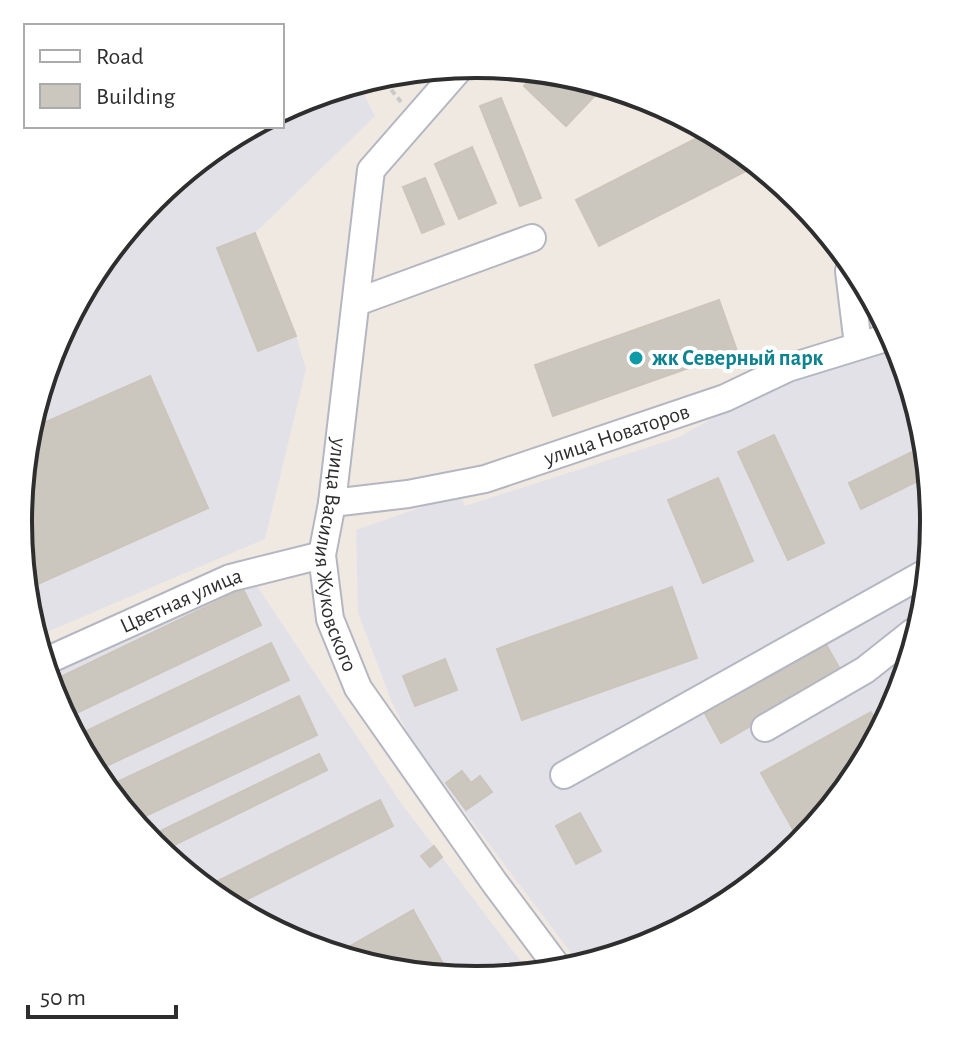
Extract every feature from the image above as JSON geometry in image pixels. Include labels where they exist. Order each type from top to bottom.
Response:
[{"type":"street","name":"улица Василия Жуковского","points":[[451,79],[371,170],[332,503],[322,555],[330,619],[358,688],[552,960]]},
{"type":"street","points":[[357,302],[532,238]]},
{"type":"street","points":[[850,283],[858,345]]},
{"type":"street","name":"улица Новаторов","points":[[332,503],[408,494],[485,479],[725,398],[788,368],[881,339]]},
{"type":"street","name":"Цветная улица","points":[[54,658],[230,578],[322,555]]},
{"type":"street","points":[[564,775],[917,577]]},
{"type":"street","points":[[765,728],[865,670],[906,637]]},
{"type":"shaded area","points":[[363,93],[375,116],[255,233],[306,369],[265,539],[46,632],[36,581],[32,522],[36,464],[47,407],[66,352],[92,300],[124,252],[162,208],[206,170],[254,138],[273,128],[284,128],[284,122],[306,112]]},
{"type":"shaded area","points":[[887,352],[906,407],[912,436],[921,522],[917,581],[906,638],[897,665],[875,719],[846,769],[811,816],[770,857],[723,892],[673,921],[619,943],[573,956],[412,742],[391,700],[358,613],[356,530],[454,496],[461,496],[465,506],[677,438],[764,390]]},
{"type":"shaded area","points":[[239,559],[401,803],[523,964],[447,966],[361,952],[306,933],[230,892],[183,857],[124,793],[78,719],[49,643]]},
{"type":"building","points":[[528,81],[535,82],[596,94],[566,126],[524,86]]},
{"type":"building","points":[[501,98],[541,198],[520,206],[480,106]]},
{"type":"building","points":[[698,138],[747,170],[599,246],[576,200]]},
{"type":"building","points":[[472,147],[496,203],[459,219],[435,164]]},
{"type":"building","points":[[425,178],[444,224],[422,233],[403,187]]},
{"type":"building","points":[[255,233],[296,336],[258,351],[217,248]]},
{"type":"building","name":"жк Северный парк","points":[[719,300],[737,351],[553,416],[535,365]]},
{"type":"building","points":[[150,376],[208,508],[37,584],[33,493],[44,423]]},
{"type":"building","points":[[774,435],[824,543],[788,560],[738,452]]},
{"type":"building","points":[[915,451],[919,481],[861,509],[849,483]]},
{"type":"building","points":[[718,478],[753,561],[703,583],[668,500]]},
{"type":"building","points":[[672,587],[697,658],[522,720],[497,649]]},
{"type":"building","points":[[243,589],[261,625],[75,713],[60,677]]},
{"type":"building","points":[[824,641],[842,673],[721,743],[703,710]]},
{"type":"building","points":[[271,643],[289,680],[105,766],[85,732]]},
{"type":"building","points":[[445,659],[457,690],[415,706],[403,676]]},
{"type":"building","points":[[299,696],[317,735],[143,817],[116,782]]},
{"type":"building","points":[[871,712],[875,719],[846,769],[795,833],[761,773]]},
{"type":"building","points":[[319,754],[327,770],[172,846],[158,832]]},
{"type":"building","points":[[462,771],[471,783],[480,776],[492,792],[466,810],[446,783]]},
{"type":"building","points":[[380,800],[393,826],[244,901],[216,882]]},
{"type":"building","points":[[580,813],[601,851],[576,864],[556,826]]},
{"type":"building","points":[[434,846],[442,857],[430,867],[421,856]]},
{"type":"building","points":[[413,910],[444,966],[390,958],[348,948]]},
{"type":"place","name":"жк Северный парк","points":[[636,358]]}]
